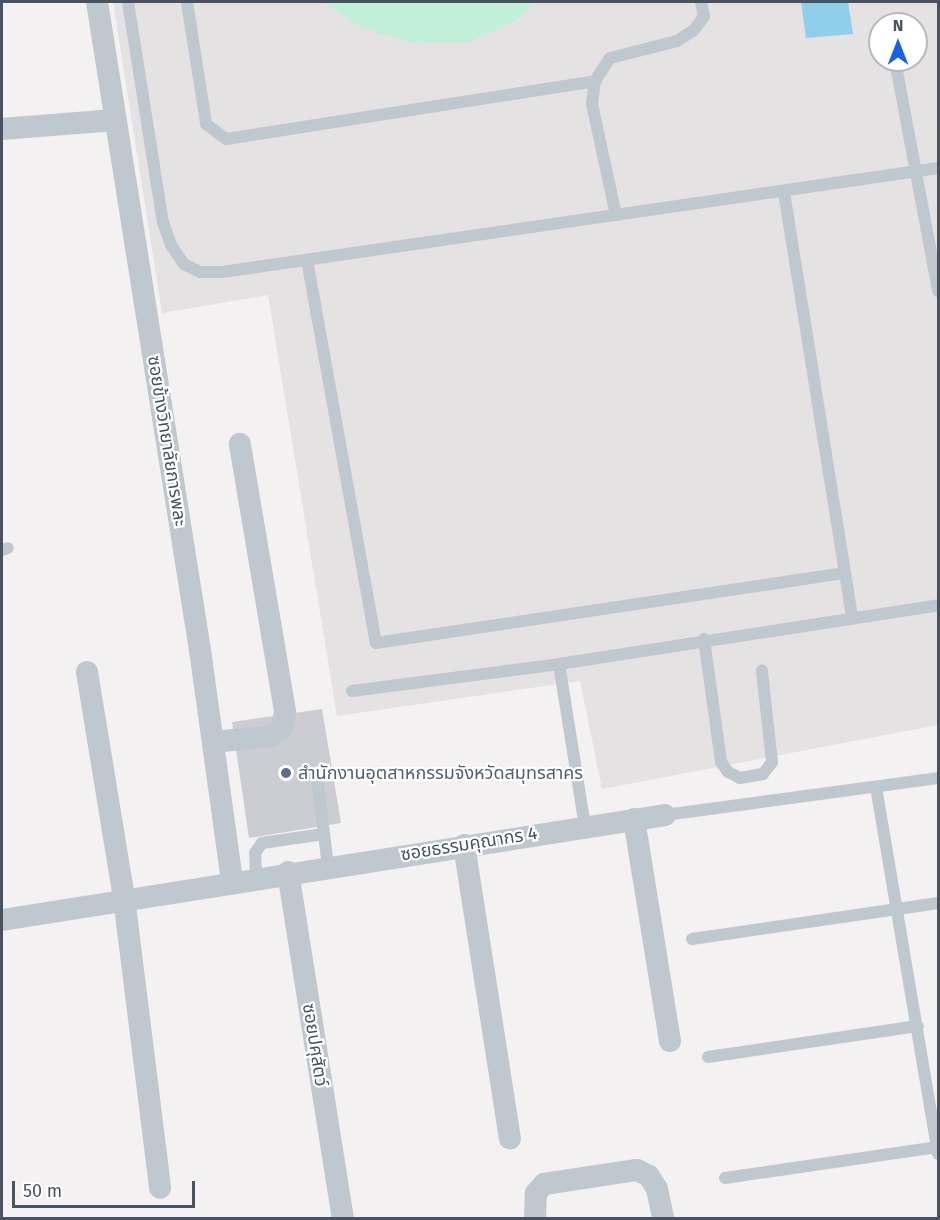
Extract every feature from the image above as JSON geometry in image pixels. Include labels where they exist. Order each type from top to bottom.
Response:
[{"type":"street","name":"ซอยข้างวิทยาลัยการพละ","points":[[97,2],[213,742],[232,881]]},
{"type":"street","points":[[2,129],[116,120]]},
{"type":"street","points":[[213,742],[271,736],[282,727],[285,711],[240,444]]},
{"type":"street","points":[[87,672],[124,898],[160,1188]]},
{"type":"street","name":"ซอยธรรมคุณากร 4","points":[[2,920],[256,877],[666,815]]},
{"type":"street","points":[[634,819],[670,1041]]},
{"type":"street","points":[[464,845],[510,1138]]},
{"type":"street","name":"ซอยปศุสัตว์","points":[[288,872],[343,1218]]},
{"type":"street","points":[[535,1218],[536,1193],[544,1184],[637,1170],[649,1176],[657,1189],[663,1218]]},
{"type":"lane","points":[[128,2],[163,222],[171,245],[184,264],[200,272],[307,260],[939,168]]},
{"type":"lane","points":[[187,2],[206,124],[226,139],[595,81]]},
{"type":"lane","points":[[616,215],[592,104],[595,81],[610,58],[676,40],[694,30],[704,16],[701,2]]},
{"type":"lane","points":[[897,72],[939,291]]},
{"type":"lane","points":[[784,192],[852,616]]},
{"type":"lane","points":[[307,260],[376,643],[845,573]]},
{"type":"lane","points":[[352,692],[559,664],[704,639],[939,604]]},
{"type":"lane","points":[[704,639],[721,762],[728,772],[740,778],[763,774],[772,762],[762,671]]},
{"type":"lane","points":[[559,664],[585,826]]},
{"type":"lane","points":[[317,777],[328,866]]},
{"type":"lane","name":"ซอยธรรมคุณากร 4","points":[[666,815],[939,778]]},
{"type":"lane","points":[[724,1178],[938,1150],[876,787]]},
{"type":"lane","points":[[256,877],[255,853],[262,843],[324,834]]},
{"type":"lane","points":[[692,939],[939,903]]},
{"type":"lane","points":[[708,1057],[918,1026]]},
{"type":"shaded area","points":[[113,2],[938,2],[938,725],[602,789],[580,681],[337,716],[268,295],[162,313]]},
{"type":"green space","points":[[323,2],[534,2],[517,20],[469,42],[413,43],[362,28]]},
{"type":"water","points":[[801,2],[848,2],[853,34],[806,38]]},
{"type":"building","name":"สำนักงานอุตสาหกรรมจังหวัดสมุทรสาคร","points":[[322,709],[341,823],[249,838],[232,722]]},
{"type":"place","name":"สำนักงานอุตสาหกรรมจังหวัดสมุทรสาคร","points":[[286,773]]}]
